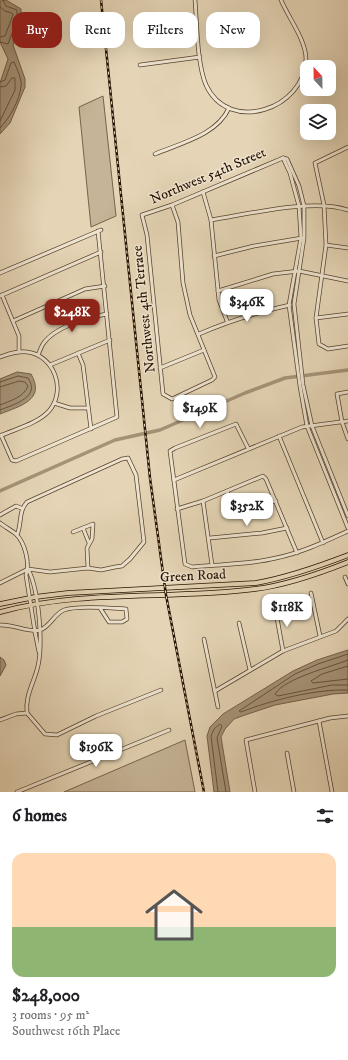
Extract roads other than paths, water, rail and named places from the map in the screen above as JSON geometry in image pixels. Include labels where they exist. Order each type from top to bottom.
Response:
[{"type":"main road","name":"Green Road","points":[[0,604],[35,597],[256,583],[284,578],[348,555]]},
{"type":"main road","name":"Green Road","points":[[0,612],[36,604],[92,598],[255,589],[304,578],[348,562]]},
{"type":"street","points":[[195,0],[200,57],[206,85],[221,104],[244,113],[273,107],[294,92],[301,81],[305,69],[306,57],[304,46],[281,0]]},
{"type":"street","points":[[140,65],[200,57]]},
{"type":"street","points":[[155,154],[203,134],[216,126],[226,115],[229,108]]},
{"type":"street","points":[[348,147],[314,163],[324,205],[326,245],[320,276],[316,318],[319,344],[323,348],[328,349],[348,346]]},
{"type":"street","points":[[283,158],[287,158],[299,186],[304,206],[299,271],[294,304],[302,370],[301,383],[307,426],[348,528]]},
{"type":"street","points":[[283,158],[290,173],[299,206],[302,238],[294,272],[289,305],[297,370],[312,426],[348,516]]},
{"type":"street","name":"Northwest 54th Street","points":[[142,215],[172,205],[283,158]]},
{"type":"street","points":[[203,192],[211,220],[219,300],[227,322]]},
{"type":"street","points":[[160,368],[204,350],[199,334],[190,315],[183,283],[178,222],[172,205]]},
{"type":"street","points":[[211,220],[299,206],[324,205],[348,210]]},
{"type":"street","name":"Northwest 4th Terrace","points":[[142,215],[147,235],[163,394],[172,399],[212,380],[215,377],[204,350]]},
{"type":"street","points":[[0,273],[100,230],[117,417],[16,461],[12,460],[0,435],[44,416],[54,403],[57,393],[56,382],[54,371],[50,365],[38,355],[19,351],[0,357]]},
{"type":"street","points":[[214,256],[254,246],[302,238]]},
{"type":"street","points":[[326,245],[348,248]]},
{"type":"street","points":[[19,351],[19,336],[1,295],[101,252]]},
{"type":"street","points":[[218,291],[273,274],[299,271],[348,281]]},
{"type":"street","points":[[13,320],[85,289],[105,286]]},
{"type":"street","points":[[199,334],[254,312],[294,304]]},
{"type":"street","points":[[38,355],[43,344],[52,335],[93,317],[107,314]]},
{"type":"street","points":[[316,318],[348,314]]},
{"type":"street","points":[[50,365],[110,340]]},
{"type":"street","points":[[78,353],[83,365],[91,429]]},
{"type":"street","points":[[348,392],[337,394],[342,422],[348,439]]},
{"type":"street","points":[[54,403],[70,408],[88,408]]},
{"type":"street","points":[[174,480],[248,448],[307,426],[348,421]]},
{"type":"street","points":[[248,448],[236,424],[170,451],[185,564],[192,567],[238,564],[274,559],[298,553],[348,531]]},
{"type":"street","points":[[279,436],[323,542]]},
{"type":"street","points":[[0,583],[28,569],[50,572],[88,568],[101,570],[122,566],[136,553],[144,542],[136,475],[128,458],[122,459],[107,467],[45,492],[26,502],[22,508],[20,527],[17,535]]},
{"type":"street","points":[[177,509],[203,501],[263,476],[266,479],[276,501],[298,553]]},
{"type":"street","points":[[227,491],[233,506],[236,508],[248,508],[276,501]]},
{"type":"street","points":[[203,501],[210,538],[212,565]]},
{"type":"street","points":[[0,515],[16,506],[22,508]]},
{"type":"street","points":[[0,524],[17,535],[25,552],[28,569],[32,577],[40,630],[40,654],[27,697],[26,713],[45,734],[56,734],[161,690]]},
{"type":"street","points":[[73,532],[93,524],[92,539],[89,543]]},
{"type":"street","points":[[83,528],[89,543],[88,568]]},
{"type":"street","points":[[210,538],[262,533],[287,528]]},
{"type":"street","points":[[28,569],[26,575],[30,605],[40,654]]},
{"type":"street","points":[[346,577],[348,584]]},
{"type":"street","points":[[311,593],[320,636]]},
{"type":"street","points":[[275,607],[283,651]]},
{"type":"street","points":[[0,625],[14,625],[35,631],[49,625],[64,610],[100,608],[126,608],[127,619],[122,622],[109,622],[100,608]]},
{"type":"street","points":[[215,691],[237,680],[250,670],[283,651],[336,631],[348,619]]},
{"type":"street","points":[[238,624],[250,670]]},
{"type":"street","points":[[204,639],[218,707]]},
{"type":"street","points":[[0,720],[16,714],[26,713]]},
{"type":"street","points":[[255,792],[246,740],[319,721],[348,716]]},
{"type":"street","points":[[319,721],[332,792]]},
{"type":"street","points":[[17,792],[169,730]]},
{"type":"street","points":[[287,753],[294,792]]},
{"type":"water","points":[[6,0],[21,9],[21,12],[12,12],[12,48],[14,48],[25,79],[25,87],[10,123],[0,134],[0,83],[8,59],[0,42],[0,1]]},
{"type":"water","points":[[17,372],[31,374],[35,383],[33,396],[23,405],[0,414],[0,379]]},
{"type":"water","points":[[348,650],[348,693],[333,694],[275,705],[234,719],[225,729],[221,737],[230,792],[214,792],[207,736],[210,727],[223,714],[293,671],[317,660]]},
{"type":"water","points":[[0,657],[4,660],[6,665],[0,676]]},
{"type":"waterway","points":[[0,491],[115,440],[160,430],[245,393],[285,378],[348,370]]},
{"type":"railway","points":[[101,0],[150,478],[166,595],[204,792]]}]
